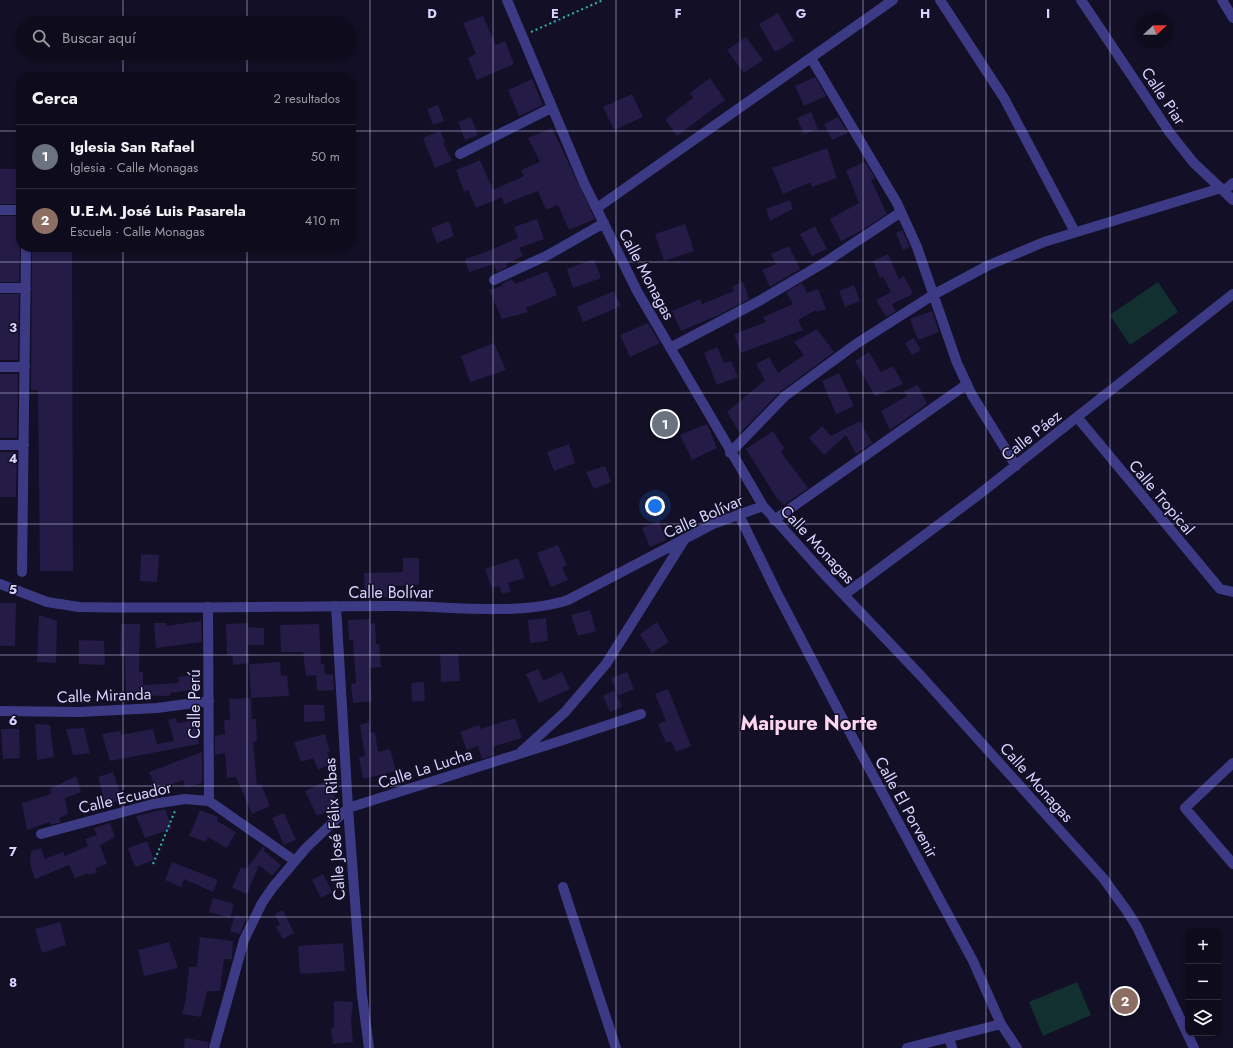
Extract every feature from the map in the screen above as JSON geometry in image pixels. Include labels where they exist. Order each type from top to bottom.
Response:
[{"type":"street","name":"Calle Monagas","points":[[507,0],[551,108],[604,223],[637,290],[730,452],[763,506],[774,520],[922,677],[1116,894],[1137,927],[1194,1048]]},
{"type":"street","points":[[597,208],[893,0]]},
{"type":"street","points":[[940,0],[1004,98],[1075,232]]},
{"type":"street","name":"Calle Piar","points":[[1081,0],[1170,133],[1193,162],[1233,200]]},
{"type":"street","points":[[1222,0],[1233,18]]},
{"type":"street","points":[[811,58],[883,177],[901,212],[917,247],[955,357],[967,384],[1016,466]]},
{"type":"street","points":[[460,154],[551,108]]},
{"type":"street","points":[[730,452],[785,396],[856,344],[933,295],[1015,254],[1075,232],[1223,189],[1233,183]]},
{"type":"street","points":[[0,210],[16,210]]},
{"type":"street","points":[[670,348],[759,301],[827,261],[901,212]]},
{"type":"street","points":[[494,280],[548,255],[604,223]]},
{"type":"street","points":[[22,572],[26,252]]},
{"type":"street","points":[[0,288],[26,288]]},
{"type":"street","name":"Calle Páez","points":[[844,595],[1016,466],[1233,294]]},
{"type":"street","points":[[0,367],[25,367]]},
{"type":"street","points":[[774,520],[967,384]]},
{"type":"street","name":"Calle Tropical","points":[[1077,417],[1220,589],[1230,592]]},
{"type":"street","points":[[0,445],[24,445]]},
{"type":"street","name":"Calle Bolívar","points":[[0,584],[47,602],[79,607],[336,606],[503,608],[546,606],[568,600],[713,524],[763,506]]},
{"type":"street","name":"Calle El Porvenir","points":[[739,515],[777,593],[844,722],[973,961],[1000,1024],[1017,1048]]},
{"type":"street","name":"Calle La Lucha","points":[[214,1048],[238,962],[252,923],[273,887],[295,861],[348,808],[440,780],[520,753],[565,712],[606,664],[685,538]]},
{"type":"street","name":"Calle José Félix Ribas","points":[[336,606],[348,808],[362,995],[369,1048]]},
{"type":"street","name":"Calle Perú","points":[[208,607],[209,801]]},
{"type":"street","name":"Calle Miranda","points":[[0,711],[79,712],[157,708],[209,701]]},
{"type":"street","points":[[520,753],[641,714]]},
{"type":"street","points":[[1233,763],[1185,808],[1233,864]]},
{"type":"street","name":"Calle Ecuador","points":[[41,834],[140,807],[180,800],[209,801]]},
{"type":"street","points":[[209,801],[295,861]]},
{"type":"street","points":[[563,887],[616,1048]]},
{"type":"street","points":[[907,1048],[1000,1024]]},
{"type":"street","points":[[949,1037],[952,1048]]},
{"type":"path","points":[[521,36],[603,0]]},
{"type":"path","points":[[153,864],[180,800]]},
{"type":"green space","points":[[1158,282],[1178,312],[1130,345],[1110,315]]},
{"type":"green space","points":[[1077,982],[1091,1015],[1043,1036],[1029,1002]]},
{"type":"building","points":[[778,13],[794,41],[775,52],[759,24]]},
{"type":"building","points":[[483,16],[496,45],[505,41],[514,64],[477,80],[468,58],[476,54],[463,23]]},
{"type":"building","points":[[746,37],[763,60],[744,73],[727,50]]},
{"type":"building","points":[[815,77],[826,96],[804,106],[795,86]]},
{"type":"building","points":[[710,78],[725,100],[677,136],[665,119],[693,98],[690,93]]},
{"type":"building","points":[[532,79],[543,105],[519,116],[508,90]]},
{"type":"building","points":[[632,94],[643,117],[614,130],[603,107]]},
{"type":"building","points":[[438,105],[444,121],[433,125],[427,109]]},
{"type":"building","points":[[811,112],[818,129],[804,134],[797,118]]},
{"type":"building","points":[[471,117],[478,135],[465,140],[458,122]]},
{"type":"building","points":[[838,117],[848,133],[832,140],[824,124]]},
{"type":"building","points":[[552,128],[595,219],[569,230],[558,205],[546,210],[538,191],[504,204],[502,197],[476,208],[468,190],[464,192],[456,170],[480,160],[493,190],[524,176],[521,170],[540,162],[528,138]]},
{"type":"building","points":[[440,131],[445,142],[443,143],[452,161],[435,168],[423,138]]},
{"type":"building","points":[[827,148],[837,178],[812,187],[811,182],[783,194],[772,168]]},
{"type":"building","points":[[865,162],[875,178],[871,180],[887,214],[859,232],[841,241],[830,219],[859,203],[846,170]]},
{"type":"building","points":[[0,169],[16,169],[16,204],[0,204]]},
{"type":"building","points":[[790,200],[793,209],[770,221],[766,209]]},
{"type":"building","points":[[0,216],[16,216],[16,252],[20,252],[19,282],[0,282]]},
{"type":"building","points":[[537,219],[544,239],[519,248],[523,256],[506,264],[507,267],[497,272],[494,264],[469,272],[465,259],[518,238],[514,227]]},
{"type":"building","points":[[449,221],[454,236],[437,243],[431,228]]},
{"type":"building","points":[[685,224],[694,251],[664,261],[655,234]]},
{"type":"building","points":[[815,226],[827,249],[812,256],[800,234]]},
{"type":"building","points":[[902,230],[910,247],[903,250],[896,233]]},
{"type":"building","points":[[789,246],[800,269],[770,287],[762,270],[776,264],[771,254]]},
{"type":"building","points":[[32,252],[72,252],[73,571],[40,571],[38,390],[31,390]]},
{"type":"building","points":[[888,254],[899,279],[904,276],[913,294],[892,304],[896,311],[886,317],[876,300],[891,292],[883,277],[880,278],[873,261]]},
{"type":"building","points":[[594,259],[601,278],[573,288],[567,269]]},
{"type":"building","points":[[547,271],[557,295],[526,308],[528,312],[502,319],[489,290],[502,286],[502,284],[512,279],[515,284]]},
{"type":"building","points":[[743,282],[749,299],[721,314],[681,331],[672,311],[700,299],[702,304],[734,291],[732,286]]},
{"type":"building","points":[[802,283],[807,293],[818,289],[826,309],[817,312],[816,310],[798,320],[803,330],[741,353],[734,334],[766,322],[763,317],[793,304],[786,292]]},
{"type":"building","points":[[854,285],[860,301],[845,307],[839,291]]},
{"type":"building","points":[[614,291],[621,306],[583,322],[577,307]]},
{"type":"building","points":[[0,294],[19,294],[18,360],[0,360]]},
{"type":"building","points":[[932,311],[939,332],[918,340],[910,319]]},
{"type":"building","points":[[648,323],[660,343],[630,357],[620,335]]},
{"type":"building","points":[[817,329],[834,352],[781,391],[740,433],[727,412],[765,380],[756,364],[769,357],[778,373],[804,355],[794,342]]},
{"type":"building","points":[[914,338],[921,350],[912,355],[905,343]]},
{"type":"building","points":[[494,343],[506,370],[470,382],[461,356]]},
{"type":"building","points":[[717,347],[724,363],[731,361],[738,377],[717,385],[704,353]]},
{"type":"building","points":[[869,352],[881,372],[893,366],[903,384],[875,396],[855,361]]},
{"type":"building","points":[[839,373],[854,406],[836,414],[822,381]]},
{"type":"building","points":[[0,374],[18,374],[17,438],[0,438]]},
{"type":"building","points":[[918,385],[927,404],[890,430],[881,411],[907,396],[904,391]]},
{"type":"building","points":[[674,412],[680,426],[656,436],[650,422]]},
{"type":"building","points":[[860,421],[872,443],[856,454],[846,435],[824,455],[809,438],[822,426],[831,436]]},
{"type":"building","points":[[707,424],[717,448],[692,460],[680,435]]},
{"type":"building","points":[[773,431],[784,448],[781,452],[808,488],[784,505],[776,497],[746,449]]},
{"type":"building","points":[[569,444],[575,463],[554,471],[547,452]]},
{"type":"building","points":[[0,452],[17,452],[16,497],[0,497]]},
{"type":"building","points":[[605,466],[611,482],[594,489],[586,472]]},
{"type":"building","points":[[659,521],[666,540],[650,547],[642,528]]},
{"type":"building","points":[[558,545],[567,565],[562,567],[568,580],[551,587],[537,553]]},
{"type":"building","points":[[141,554],[159,555],[157,582],[140,581]]},
{"type":"building","points":[[403,558],[419,558],[419,585],[392,586],[393,597],[365,598],[364,573],[403,572]]},
{"type":"building","points":[[518,558],[525,578],[508,583],[511,591],[502,594],[499,586],[492,588],[485,569]]},
{"type":"building","points":[[0,603],[16,603],[15,646],[0,646]]},
{"type":"building","points":[[590,610],[596,631],[578,636],[571,615]]},
{"type":"building","points":[[39,615],[57,621],[56,663],[37,662]]},
{"type":"building","points":[[546,618],[548,641],[530,643],[528,620]]},
{"type":"building","points":[[370,619],[370,624],[375,623],[376,644],[379,644],[381,667],[369,668],[372,701],[353,703],[351,684],[356,683],[353,640],[349,640],[348,620]]},
{"type":"building","points":[[201,621],[202,642],[156,648],[154,623],[166,623],[166,626]]},
{"type":"building","points":[[657,622],[669,642],[652,653],[640,634]]},
{"type":"building","points":[[248,623],[248,627],[264,628],[264,645],[248,645],[249,663],[233,665],[232,655],[227,655],[226,624]]},
{"type":"building","points":[[121,624],[140,624],[139,672],[143,672],[143,685],[179,683],[178,677],[200,674],[201,689],[170,693],[170,696],[126,695],[125,656],[120,656]]},
{"type":"building","points":[[319,624],[321,664],[324,664],[325,675],[333,674],[334,690],[317,691],[316,675],[306,676],[303,652],[281,652],[280,625]]},
{"type":"building","points":[[79,640],[104,641],[105,665],[79,664]]},
{"type":"building","points":[[440,654],[458,654],[460,681],[441,682]]},
{"type":"building","points":[[280,662],[281,676],[287,675],[289,696],[251,698],[249,664]]},
{"type":"building","points":[[538,669],[543,681],[562,672],[570,689],[539,703],[526,674]]},
{"type":"building","points":[[627,672],[634,689],[618,696],[611,678]]},
{"type":"building","points":[[424,682],[425,701],[412,702],[411,683]]},
{"type":"building","points":[[668,689],[691,746],[676,752],[671,741],[666,743],[658,724],[666,721],[655,694]]},
{"type":"building","points":[[615,690],[622,707],[610,712],[603,696]]},
{"type":"building","points":[[251,698],[252,719],[256,719],[257,741],[253,741],[257,785],[261,784],[270,806],[252,814],[236,777],[227,778],[225,753],[215,755],[215,736],[225,734],[224,720],[230,720],[229,699]]},
{"type":"building","points":[[304,705],[324,705],[325,721],[304,722]]},
{"type":"building","points":[[176,718],[177,723],[195,720],[199,744],[110,761],[102,734],[120,731],[121,735],[153,729],[157,744],[174,741],[168,720]]},
{"type":"building","points":[[515,718],[522,738],[492,747],[494,755],[482,759],[478,746],[467,750],[460,732],[479,725],[481,729]]},
{"type":"building","points":[[369,722],[370,733],[375,732],[378,752],[390,749],[396,771],[363,779],[359,757],[365,756],[360,725]]},
{"type":"building","points":[[35,724],[50,725],[54,757],[37,760]]},
{"type":"building","points":[[84,728],[90,753],[73,755],[66,729]]},
{"type":"building","points":[[1,729],[19,729],[20,758],[3,759]]},
{"type":"building","points":[[325,734],[330,752],[327,753],[332,763],[318,770],[313,758],[301,762],[294,742]]},
{"type":"building","points":[[202,752],[202,783],[185,787],[183,780],[157,790],[149,772]]},
{"type":"building","points":[[113,772],[122,799],[106,806],[98,777]]},
{"type":"building","points":[[76,776],[81,792],[65,798],[68,814],[59,818],[61,822],[51,825],[50,822],[27,830],[22,803],[51,794],[50,789]]},
{"type":"building","points":[[328,780],[339,806],[317,816],[305,791]]},
{"type":"building","points":[[165,809],[172,829],[145,838],[136,816]]},
{"type":"building","points":[[200,810],[218,817],[217,821],[236,832],[227,848],[208,837],[206,842],[189,836]]},
{"type":"building","points":[[284,813],[296,840],[284,845],[272,818]]},
{"type":"building","points":[[110,823],[115,837],[100,845],[107,864],[95,868],[97,872],[89,875],[88,873],[75,878],[69,865],[35,879],[30,864],[31,851],[41,848],[45,859],[63,852],[65,856],[88,846],[85,839],[97,835],[94,828]]},
{"type":"building","points":[[147,841],[154,860],[135,867],[128,848]]},
{"type":"building","points":[[263,847],[265,848],[264,851],[281,865],[272,876],[259,865],[247,894],[232,888],[241,867],[246,869]]},
{"type":"building","points":[[172,862],[218,880],[213,892],[184,879],[181,887],[165,880]]},
{"type":"building","points":[[323,874],[332,892],[321,898],[312,880]]},
{"type":"building","points":[[213,898],[234,904],[230,918],[209,912]]},
{"type":"building","points":[[283,910],[294,933],[283,939],[276,927],[280,925],[275,914]]},
{"type":"building","points":[[235,915],[246,918],[240,934],[230,931]]},
{"type":"building","points":[[60,922],[66,945],[42,953],[35,929]]},
{"type":"building","points":[[200,937],[233,941],[232,959],[224,959],[220,991],[207,991],[201,1017],[182,1014],[186,998],[189,967],[197,967]]},
{"type":"building","points":[[169,942],[178,968],[144,976],[138,950]]},
{"type":"building","points":[[343,943],[345,971],[300,974],[298,946]]},
{"type":"building","points":[[334,1001],[353,1002],[351,1020],[353,1042],[333,1044],[331,1029],[334,1028]]},
{"type":"building","points":[[185,1038],[209,1042],[208,1048],[184,1048]]},
{"type":"place","name":"Iglesia San Rafael","points":[[665,424]]},
{"type":"place","name":"U.E.M. José Luis Pasarela","points":[[1125,1001]]},
{"type":"district","name":"Maipure Norte","points":[[809,723]]}]
